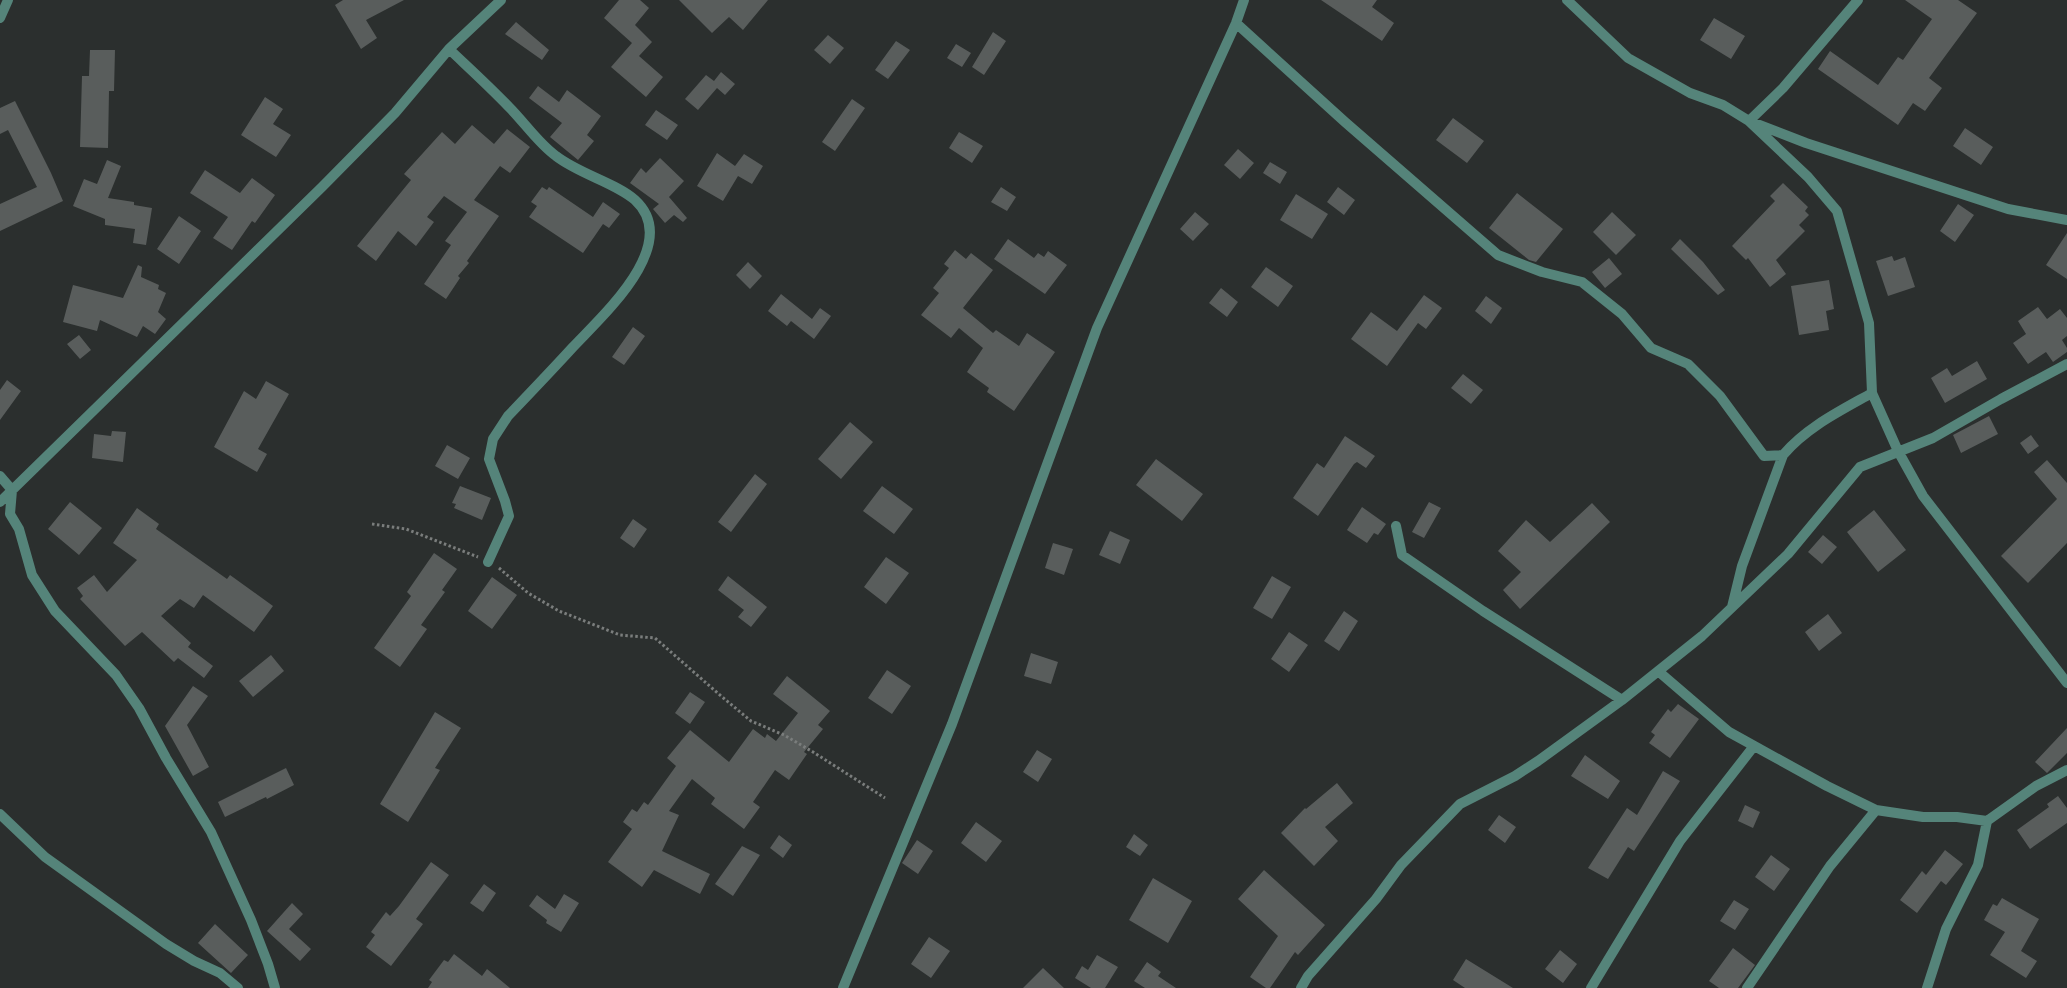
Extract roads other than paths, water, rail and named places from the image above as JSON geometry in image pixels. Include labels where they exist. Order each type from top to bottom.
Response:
[{"type":"street","points":[[0,18],[8,0]]},
{"type":"street","points":[[0,502],[322,188],[395,114],[449,49],[502,0]]},
{"type":"street","points":[[843,988],[952,724],[1097,328],[1236,22],[1244,0]]},
{"type":"street","points":[[1567,0],[1628,58],[1690,93],[1722,106],[1749,121],[1806,144],[2008,209],[2067,220]]},
{"type":"street","points":[[1749,121],[1783,88],[1858,0]]},
{"type":"street","points":[[1236,22],[1345,122],[1498,255],[1542,272],[1582,282],[1622,314],[1651,348],[1688,364],[1720,396],[1764,456],[1783,455]]},
{"type":"street","points":[[449,49],[510,107],[554,155],[573,168],[617,188],[635,200],[648,216],[650,232],[646,254],[624,293],[508,416],[493,439],[489,459],[506,501],[509,516],[488,562]]},
{"type":"street","points":[[1749,121],[1808,177],[1837,211],[1869,323],[1872,393],[1898,451],[1923,496],[2067,683]]},
{"type":"street","points":[[1300,988],[1308,976],[1376,900],[1401,865],[1460,804],[1515,776],[1538,761],[1622,700],[1702,636],[1788,554],[1860,467],[1933,438],[2067,364]]},
{"type":"street","points":[[1731,608],[1742,566],[1783,455],[1795,441],[1810,429],[1872,393]]},
{"type":"street","points":[[0,476],[12,490],[10,514],[18,529],[32,575],[55,611],[116,675],[139,708],[166,758],[212,832],[251,920],[275,988]]},
{"type":"street","points":[[1396,526],[1402,556],[1483,611],[1622,700]]},
{"type":"street","points":[[1658,671],[1729,732],[1827,786],[1876,810],[1923,817],[1957,817],[1987,821],[2036,786],[2067,770]]},
{"type":"street","points":[[1591,988],[1680,841],[1754,746]]},
{"type":"street","points":[[1746,988],[1830,866],[1876,810]]},
{"type":"street","points":[[0,814],[45,857],[166,944],[194,961],[220,973],[238,988]]},
{"type":"street","points":[[1927,988],[1946,929],[1978,866],[1987,821]]}]
